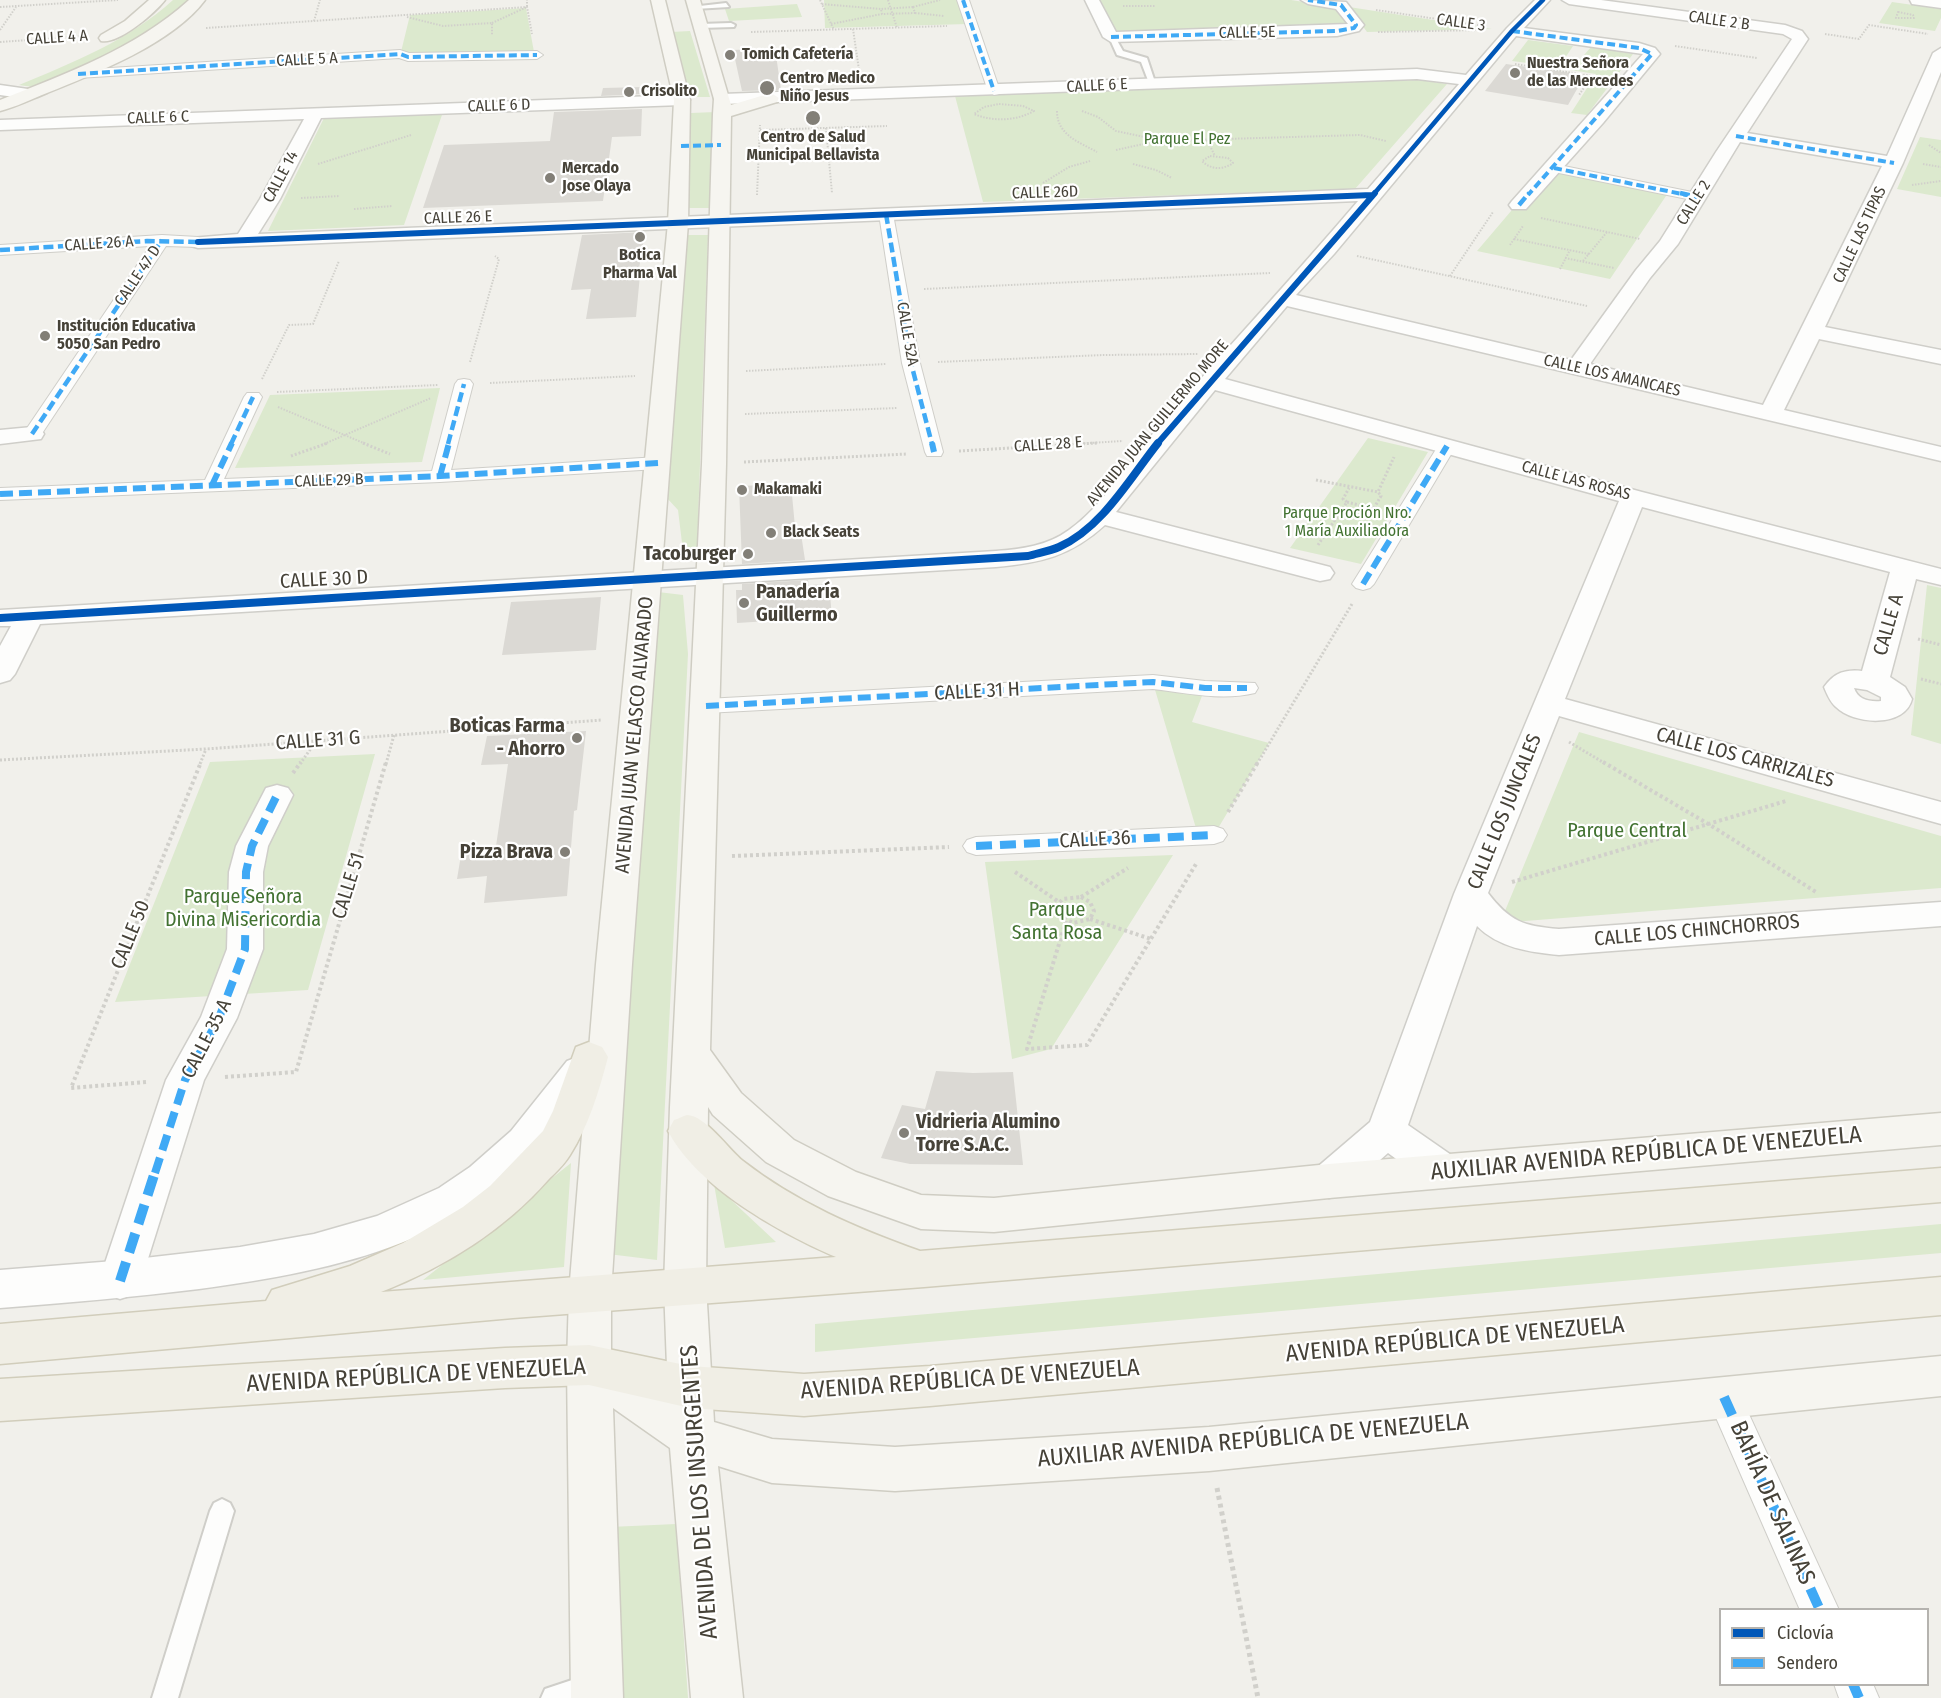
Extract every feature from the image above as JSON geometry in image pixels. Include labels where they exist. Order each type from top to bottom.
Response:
[{"type":"main road","points":[[93,46],[144,14],[159,0]]},
{"type":"main road","points":[[0,106],[24,87],[78,74],[161,31],[198,0]]},
{"type":"main road","points":[[685,1286],[688,1131],[714,464],[722,105],[686,17]]},
{"type":"main road","name":"AVENIDA JUAN VELASCO ALVARADO","points":[[590,1293],[614,964],[678,222],[686,17]]},
{"type":"main road","points":[[682,103],[722,105],[771,98]]},
{"type":"main road","name":"AUXILIAR AVENIDA REPÚBLICA DE VENEZUELA","points":[[691,1052],[727,1104],[780,1151],[842,1184],[921,1212],[994,1215],[1329,1181],[1941,1129]]},
{"type":"main road","points":[[198,1325],[311,1297],[382,1275],[442,1244],[481,1218],[521,1182],[556,1144],[575,1103],[589,1057]]},
{"type":"main road","points":[[688,1131],[722,1167],[764,1199],[792,1216],[865,1252],[924,1269]]},
{"type":"main road","points":[[0,1344],[198,1325],[924,1269],[1941,1185]]},
{"type":"main road","name":"AVENIDA DE LOS INSURGENTES","points":[[685,1286],[692,1437],[717,1698]]},
{"type":"main road","points":[[590,1293],[589,1365],[597,1691]]},
{"type":"main road","name":"AVENIDA REPÚBLICA DE VENEZUELA","points":[[0,1400],[486,1369],[589,1365],[690,1387],[804,1395],[930,1386],[1941,1296]]},
{"type":"main road","name":"AUXILIAR AVENIDA REPÚBLICA DE VENEZUELA","points":[[589,1365],[692,1437],[772,1461],[895,1469],[1209,1449],[1941,1376]]},
{"type":"street","points":[[963,0],[994,91]]},
{"type":"street","points":[[1092,0],[1111,37]]},
{"type":"street","points":[[1308,0],[1341,5],[1356,25],[1347,30]]},
{"type":"street","name":"AVENIDA JUAN GUILLERMO MORE","points":[[649,579],[1028,556],[1059,547],[1079,535],[1100,516],[1162,438],[1414,148],[1488,60],[1504,30],[1543,0]]},
{"type":"street","name":"CALLE 2 B","points":[[1569,0],[1785,30],[1797,34]]},
{"type":"street","points":[[1917,1],[1941,4]]},
{"type":"street","name":"CALLE 5E","points":[[1111,37],[1347,30]]},
{"type":"street","name":"CALLE 3","points":[[1504,30],[1649,51],[1652,54],[1554,168]]},
{"type":"street","name":"CALLE 2","points":[[1577,367],[1643,274],[1668,244],[1800,39],[1797,34]]},
{"type":"street","name":"CALLE LAS TIPAS","points":[[1770,414],[1814,331],[1894,163],[1941,53]]},
{"type":"street","name":"CALLE 5 A","points":[[78,74],[400,54],[408,57],[537,55]]},
{"type":"street","name":"CALLE 6 E","points":[[771,98],[994,91],[1153,82],[1417,74],[1471,80]]},
{"type":"street","points":[[0,89],[24,87]]},
{"type":"street","name":"CALLE 6 D","points":[[316,112],[682,103]]},
{"type":"street","name":"CALLE 6 C","points":[[0,124],[316,112]]},
{"type":"street","name":"CALLE 14","points":[[244,241],[270,199],[316,112]]},
{"type":"street","points":[[1736,136],[1894,163]]},
{"type":"street","points":[[1519,205],[1554,168],[1697,197]]},
{"type":"street","name":"CALLE 26D","points":[[719,221],[1372,195]]},
{"type":"street","name":"CALLE 52A","points":[[886,214],[910,363],[924,407],[934,452]]},
{"type":"street","name":"CALLE 26 E","points":[[198,242],[719,221]]},
{"type":"street","name":"CALLE 26 A","points":[[0,250],[162,240],[198,242]]},
{"type":"street","name":"CALLE 47 D","points":[[0,437],[32,434],[162,240]]},
{"type":"street","name":"CALLE LOS AMANCAES","points":[[1282,298],[1941,454]]},
{"type":"street","points":[[1814,331],[1941,357]]},
{"type":"street","name":"CALLE LAS ROSAS","points":[[1212,382],[1633,497],[1941,577]]},
{"type":"street","points":[[440,476],[464,384]]},
{"type":"street","points":[[212,485],[253,397]]},
{"type":"street","points":[[1363,584],[1447,446]]},
{"type":"street","name":"CALLE 29 B","points":[[0,494],[440,476],[658,463]]},
{"type":"street","name":"CALLE LOS JUNCALES","points":[[1329,1181],[1386,1131],[1471,894],[1633,497]]},
{"type":"street","points":[[1100,516],[1312,571]]},
{"type":"street","name":"CALLE A","points":[[1874,681],[1905,568]]},
{"type":"street","name":"CALLE 30 D","points":[[0,618],[649,579]]},
{"type":"street","points":[[0,674],[30,616]]},
{"type":"street","name":"CALLE 31 H","points":[[706,706],[1154,682],[1205,688],[1247,688]]},
{"type":"street","name":"CALLE LOS CARRIZALES","points":[[1545,714],[1842,784],[1941,813]]},
{"type":"street","name":"CALLE 35 A","points":[[120,1281],[185,1080],[219,1018],[245,949],[246,872],[252,846],[277,795]]},
{"type":"street","name":"CALLE 36","points":[[976,846],[1214,835]]},
{"type":"street","name":"CALLE LOS CHINCHORROS","points":[[1471,894],[1486,917],[1502,931],[1526,940],[1559,942],[1941,914]]},
{"type":"street","points":[[0,1289],[120,1281],[257,1263],[356,1242],[433,1212],[485,1178],[542,1125],[589,1057],[614,964]]},
{"type":"street","points":[[1386,1131],[1443,1171]]},
{"type":"street","name":"BAHÍA DE SALINAS","points":[[1724,1397],[1819,1608]]},
{"type":"lane","points":[[686,17],[726,5]]},
{"type":"lane","points":[[686,17],[731,25]]},
{"type":"lane","points":[[1111,37],[1120,53],[1143,60],[1153,82]]},
{"type":"lane","points":[[165,1698],[222,1511]]},
{"type":"lane","points":[[554,1698],[597,1691]]},
{"type":"path","points":[[0,7],[118,0]]},
{"type":"path","points":[[314,21],[320,0]]},
{"type":"path","points":[[527,0],[527,7]]},
{"type":"path","points":[[820,0],[834,30]]},
{"type":"path","points":[[888,0],[897,28]]},
{"type":"path","points":[[822,4],[881,9],[913,7],[940,0]]},
{"type":"path","points":[[0,30],[16,6]]},
{"type":"path","points":[[1115,6],[1155,6]]},
{"type":"path","points":[[161,31],[527,7]]},
{"type":"path","points":[[492,23],[527,7]]},
{"type":"path","points":[[831,24],[882,14],[915,13],[913,7]]},
{"type":"path","points":[[881,9],[882,14]]},
{"type":"path","points":[[404,16],[443,26]]},
{"type":"path","points":[[686,17],[834,30],[972,25]]},
{"type":"path","points":[[1797,34],[1819,33],[1859,39],[1869,25],[1931,34]]},
{"type":"path","points":[[853,29],[863,95]]},
{"type":"path","points":[[1347,30],[1365,32],[1504,30]]},
{"type":"path","points":[[1679,46],[1784,63]]},
{"type":"path","points":[[1488,60],[1592,76]]},
{"type":"path","points":[[1032,89],[1034,97],[1055,105],[1059,127],[1068,136],[1097,152]]},
{"type":"path","points":[[1057,110],[1065,110]]},
{"type":"path","points":[[1080,111],[1098,117],[1108,127],[1157,141]]},
{"type":"path","points":[[756,204],[759,122]]},
{"type":"path","points":[[760,130],[887,126]]},
{"type":"path","points":[[826,128],[834,216]]},
{"type":"path","points":[[282,175],[412,135]]},
{"type":"path","points":[[1116,150],[1157,141],[1360,135],[1414,148]]},
{"type":"path","points":[[1207,140],[1215,156]]},
{"type":"path","points":[[1215,156],[1228,158],[1233,163],[1226,167],[1216,167],[1203,162],[1203,159],[1215,156]]},
{"type":"path","points":[[1133,164],[1156,170],[1179,182]]},
{"type":"path","points":[[270,199],[340,196]]},
{"type":"path","points":[[1537,217],[1668,244]]},
{"type":"path","points":[[1510,245],[1525,223]]},
{"type":"path","points":[[1583,261],[1606,231]]},
{"type":"path","points":[[1514,239],[1589,254]]},
{"type":"path","points":[[1327,250],[1617,313]]},
{"type":"path","points":[[1560,269],[1570,250]]},
{"type":"path","points":[[286,458],[349,435],[464,384],[499,259],[493,254]]},
{"type":"path","points":[[342,255],[313,324],[289,325],[253,397],[349,435],[440,476]]},
{"type":"path","points":[[1565,258],[1643,274]]},
{"type":"path","points":[[899,290],[1307,272]]},
{"type":"path","points":[[716,372],[1103,355],[1236,353]]},
{"type":"path","points":[[714,415],[924,407]]},
{"type":"path","points":[[1378,492],[1405,434]]},
{"type":"path","points":[[1316,480],[1378,492],[1382,496],[1374,508]]},
{"type":"path","points":[[1312,571],[1347,502],[1343,499],[1348,488]]},
{"type":"path","points":[[1545,714],[1710,825],[1857,919]]},
{"type":"path","points":[[277,795],[316,741]]},
{"type":"path","points":[[1471,894],[1842,784]]},
{"type":"path","points":[[698,858],[976,846]]},
{"type":"path","points":[[1090,919],[1094,911],[1091,902],[1075,896],[1063,899],[1056,906],[1058,915],[1066,921],[1079,923],[1090,919],[1151,939]]},
{"type":"path","points":[[1027,1049],[1066,921]]},
{"type":"path","points":[[1209,1449],[1258,1698]]},
{"type":"green space","points":[[173,0],[189,0],[167,19],[136,40],[33,87],[19,85],[80,59],[119,39]]},
{"type":"green space","points":[[824,0],[958,0],[968,24],[825,28]]},
{"type":"green space","points":[[1100,0],[1291,0],[1336,7],[1350,25],[1118,36]]},
{"type":"green space","points":[[1892,2],[1941,9],[1941,18],[1935,31],[1879,23]]},
{"type":"green space","points":[[797,4],[802,17],[729,21],[725,9]]},
{"type":"green space","points":[[1349,7],[1492,29],[1367,32]]},
{"type":"green space","points":[[526,8],[534,52],[400,56],[410,15]]},
{"type":"green space","points":[[690,31],[710,97],[691,97],[671,32]]},
{"type":"green space","points":[[1528,40],[1573,46],[1559,67],[1512,61]]},
{"type":"green space","points":[[1591,47],[1633,54],[1587,115],[1571,113],[1596,74],[1571,70]]},
{"type":"green space","name":"Parque El Pez","points":[[1421,80],[1447,84],[1355,189],[983,202],[955,96],[1130,90],[1152,86]]},
{"type":"green space","points":[[443,112],[404,225],[268,231],[325,116]]},
{"type":"green space","points":[[716,112],[709,208],[687,208],[691,113]]},
{"type":"green space","points":[[1920,137],[1941,140],[1941,197],[1897,189]]},
{"type":"green space","points":[[1546,170],[1668,193],[1610,279],[1477,251]]},
{"type":"green space","points":[[688,235],[708,235],[697,550],[683,551],[678,510],[666,497]]},
{"type":"green space","points":[[440,388],[422,462],[235,468],[270,395]]},
{"type":"green space","name":"Parque Proción Nro. 1 María Auxiliadora","points":[[1368,438],[1428,452],[1361,564],[1290,548]]},
{"type":"green space","points":[[1927,585],[1941,588],[1941,744],[1911,735]]},
{"type":"green space","points":[[658,592],[683,595],[688,654],[657,1260],[608,1254]]},
{"type":"green space","points":[[1153,683],[1205,688],[1192,722],[1269,743],[1214,835],[1198,835]]},
{"type":"green space","name":"Parque Central","points":[[1579,732],[1941,836],[1941,888],[1500,923]]},
{"type":"green space","name":"Parque Señora Divina Misericordia","points":[[375,754],[308,990],[115,1002],[210,762]]},
{"type":"green space","name":"Parque Santa Rosa","points":[[1173,855],[1051,1049],[1012,1059],[985,862]]},
{"type":"green space","points":[[571,1163],[564,1267],[423,1280]]},
{"type":"green space","points":[[714,1184],[776,1242],[725,1248]]},
{"type":"green space","points":[[1941,1224],[1941,1253],[815,1352],[815,1324]]},
{"type":"green space","points":[[676,1524],[688,1698],[618,1698],[610,1527]]},
{"type":"building","points":[[775,48],[781,90],[742,91],[733,50]]},
{"type":"building","points":[[1506,64],[1585,75],[1568,105],[1485,91]]},
{"type":"building","name":"Crisolito","points":[[643,87],[643,94],[601,96],[603,88]]},
{"type":"building","points":[[642,109],[641,136],[612,137],[603,201],[423,208],[444,145],[550,141],[554,112]]},
{"type":"building","points":[[645,232],[638,275],[640,275],[636,317],[586,319],[591,289],[571,290],[582,235]]},
{"type":"building","points":[[791,484],[795,527],[800,527],[805,560],[742,564],[739,486]]},
{"type":"building","points":[[808,580],[809,585],[829,584],[832,617],[737,623],[736,590],[742,590],[742,584]]},
{"type":"building","points":[[601,597],[596,650],[502,655],[511,602]]},
{"type":"building","points":[[586,731],[577,810],[574,811],[567,896],[484,903],[487,876],[457,879],[462,849],[496,846],[508,764],[481,765],[487,736]]},
{"type":"building","points":[[936,1071],[1013,1072],[1023,1165],[910,1164],[881,1158],[902,1105],[925,1109]]},
{"type":"marked path","points":[[963,0],[994,91]]},
{"type":"marked path","points":[[1111,37],[1337,31],[1354,28],[1356,25],[1341,5],[1308,0]]},
{"type":"marked path","points":[[1512,31],[1639,48],[1652,54],[1519,205]]},
{"type":"marked path","points":[[78,74],[400,54],[408,57],[537,55]]},
{"type":"marked path","points":[[1736,136],[1894,163]]},
{"type":"marked path","points":[[681,146],[721,145]]},
{"type":"marked path","points":[[1554,168],[1697,197]]},
{"type":"marked path","points":[[886,214],[911,363],[934,452]]},
{"type":"marked path","points":[[32,434],[162,240]]},
{"type":"marked path","points":[[0,250],[147,241],[198,242]]},
{"type":"marked path","points":[[440,476],[464,384]]},
{"type":"marked path","points":[[212,485],[253,397]]},
{"type":"marked path","points":[[1363,584],[1447,446]]},
{"type":"marked path","points":[[0,494],[440,476],[658,463]]},
{"type":"marked path","points":[[706,706],[1153,682],[1205,688],[1247,688]]},
{"type":"marked path","points":[[120,1281],[185,1080],[219,1018],[245,949],[246,872],[252,846],[277,795]]},
{"type":"marked path","points":[[976,846],[1214,835]]},
{"type":"marked path","points":[[1724,1397],[1819,1608]]},
{"type":"marked path","points":[[1854,1686],[1859,1698]]},
{"type":"cycle path","points":[[0,618],[996,559],[1028,556],[1059,547],[1079,535],[1100,516],[1162,438],[1282,298],[1327,250],[1512,31],[1543,0]]},
{"type":"cycle path","points":[[198,242],[1372,195]]},
{"type":"place","name":"Tomich Cafetería","points":[[730,55]]},
{"type":"place","name":"Nuestra Señora de las Mercedes","points":[[1515,73]]},
{"type":"place","name":"Centro Medico Niño Jesus","points":[[767,88]]},
{"type":"place","name":"Crisolito","points":[[629,92]]},
{"type":"place","name":"Centro de Salud Municipal Bellavista","points":[[813,118]]},
{"type":"place","name":"Mercado Jose Olaya","points":[[550,178]]},
{"type":"place","name":"Botica Pharma Val","points":[[640,237]]},
{"type":"place","name":"Institución Educativa 5050 San Pedro","points":[[45,336]]},
{"type":"place","name":"Makamaki","points":[[742,490]]},
{"type":"place","name":"Black Seats","points":[[771,533]]},
{"type":"place","name":"Tacoburger","points":[[748,554]]},
{"type":"place","name":"Panadería Guillermo","points":[[744,603]]},
{"type":"place","name":"Boticas Farma - Ahorro","points":[[577,738]]},
{"type":"place","name":"Pizza Brava","points":[[565,852]]},
{"type":"place","name":"Vidrieria Alumino Torre S.A.C.","points":[[904,1133]]}]
